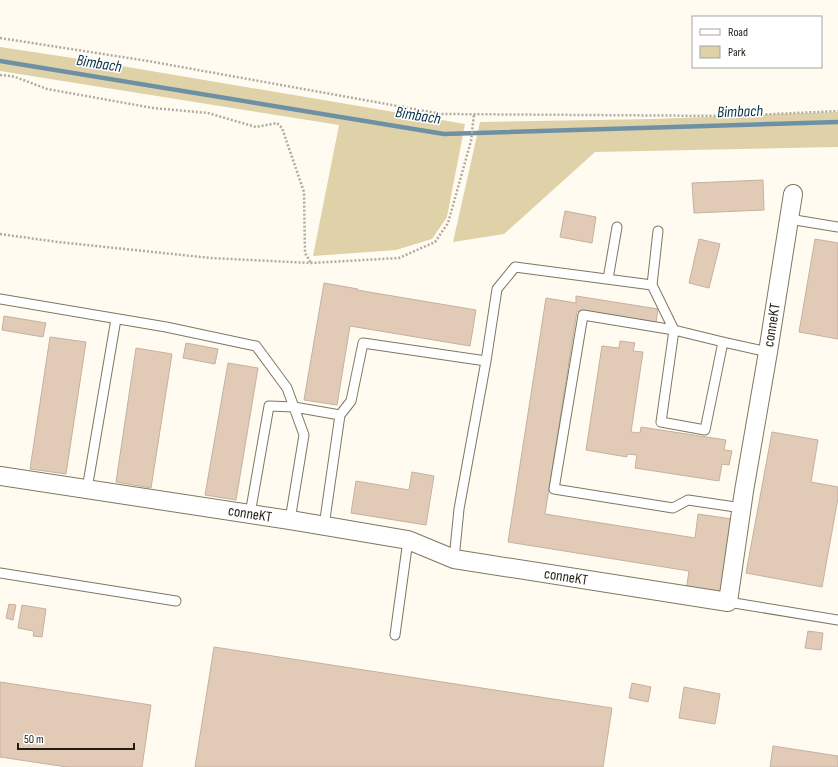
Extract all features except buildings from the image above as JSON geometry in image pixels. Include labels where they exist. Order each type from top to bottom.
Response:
[{"type":"street","name":"conneKT","points":[[0,476],[290,520],[408,540],[454,560],[728,602],[793,194]]},
{"type":"lane","points":[[789,219],[838,227]]},
{"type":"lane","points":[[608,279],[617,227]]},
{"type":"lane","points":[[658,231],[652,285],[674,330],[661,422],[705,430],[723,342]]},
{"type":"lane","points":[[454,560],[459,510],[486,361],[497,289],[515,267],[652,285]]},
{"type":"lane","points":[[0,299],[166,327],[256,346],[287,388],[304,434],[290,520]]},
{"type":"lane","points":[[742,508],[688,500],[673,508],[554,489],[583,315],[674,330],[768,352]]},
{"type":"lane","points":[[87,489],[116,319]]},
{"type":"lane","points":[[324,526],[340,416],[351,401],[363,343],[486,361]]},
{"type":"lane","points":[[250,514],[269,406],[294,407],[340,416]]},
{"type":"lane","points":[[395,635],[408,540]]},
{"type":"lane","points":[[0,573],[176,601]]},
{"type":"lane","points":[[728,602],[838,620]]},
{"type":"path","points":[[0,38],[148,61],[442,114],[732,116],[838,111]]},
{"type":"path","points":[[0,75],[18,78],[46,89],[153,108],[208,113],[256,126],[277,123],[282,128],[304,192],[305,253],[311,263]]},
{"type":"path","points":[[0,234],[58,242],[211,258],[311,263],[399,258],[435,242],[448,223],[471,141],[474,114]]},
{"type":"green space","points":[[0,47],[86,60],[465,124],[447,217],[432,239],[396,250],[313,256],[339,125],[0,71]]},
{"type":"green space","points":[[838,112],[838,147],[595,152],[504,234],[453,242],[480,122],[652,119]]},
{"type":"waterway","name":"Bimbach","points":[[0,61],[444,134],[838,122]]}]
